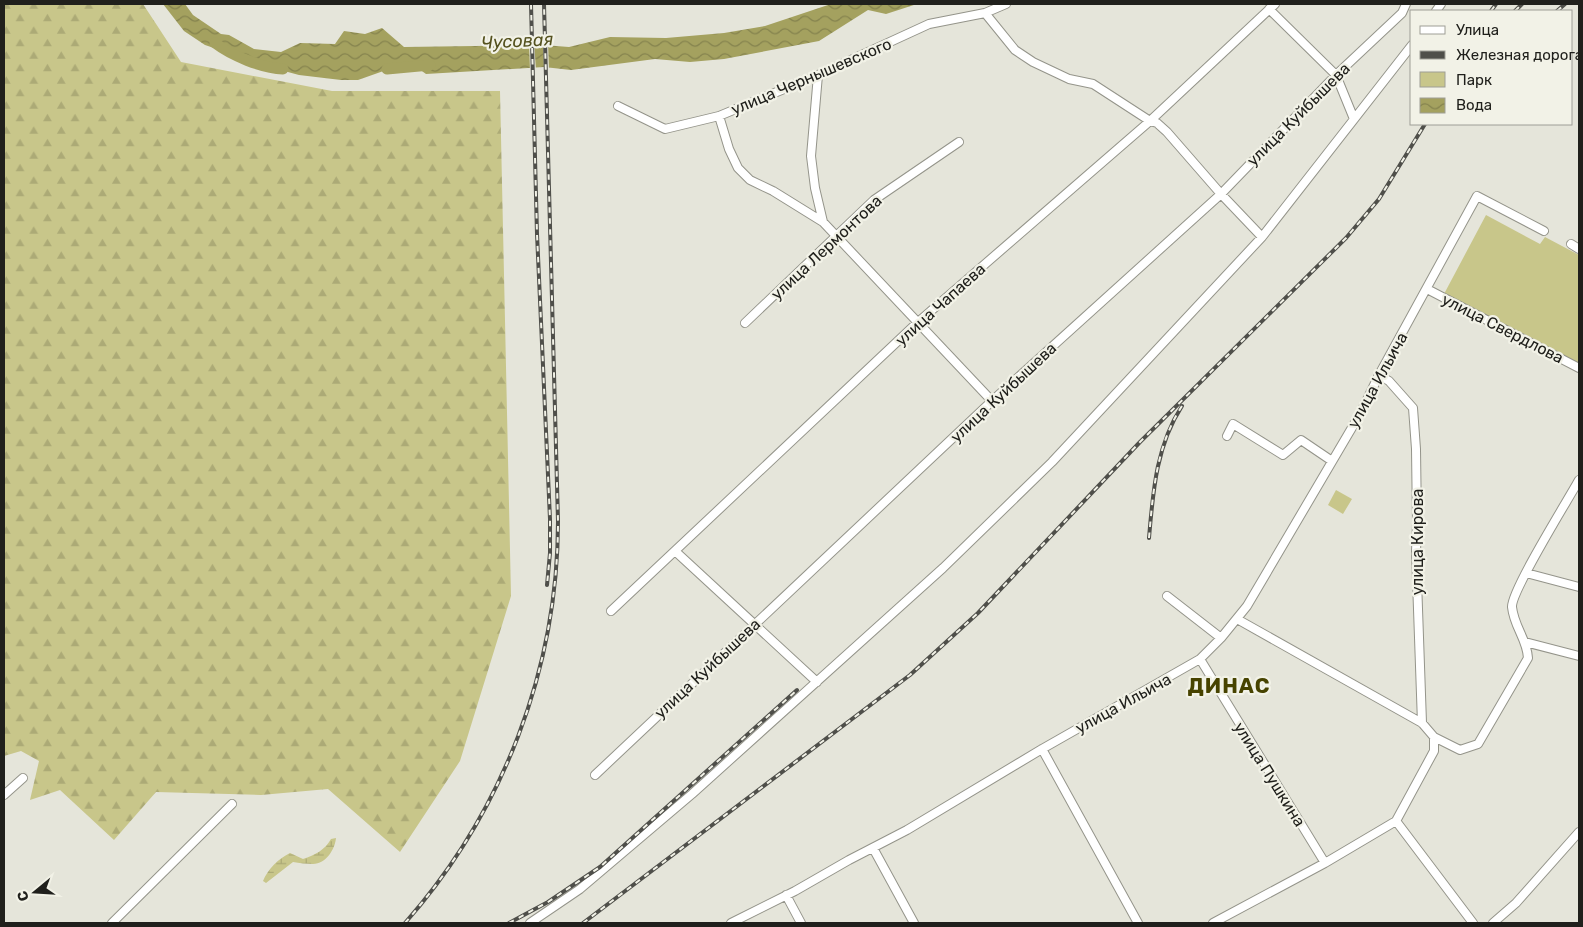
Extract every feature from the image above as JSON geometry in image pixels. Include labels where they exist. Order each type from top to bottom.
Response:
[{"type":"street","name":"улица Чернышевского","points":[[618,106],[665,129],[719,116],[818,75],[929,24],[985,13],[1006,4]]},
{"type":"street","name":"улица Куйбышева","points":[[595,775],[992,402],[1221,194],[1336,75],[1402,13],[1406,4]]},
{"type":"street","points":[[1272,6],[1336,75],[1354,119]]},
{"type":"street","name":"улица Чапаева","points":[[611,611],[917,323],[1150,121],[1272,6]]},
{"type":"street","points":[[985,13],[1015,50],[1033,62],[1069,80],[1093,84],[1150,121],[1157,123],[1262,237]]},
{"type":"street","points":[[530,923],[580,889],[692,794],[943,568],[1052,462],[1262,237],[1410,48]]},
{"type":"street","points":[[818,75],[811,156],[815,188],[823,222]]},
{"type":"street","points":[[719,116],[729,149],[738,168],[750,180],[773,191],[823,222],[992,402]]},
{"type":"street","name":"улица Лермонтова","points":[[745,323],[874,200],[959,142]]},
{"type":"street","name":"улица Ильича","points":[[731,923],[907,830],[1042,749],[1200,659],[1248,606],[1360,414],[1477,196],[1544,230]]},
{"type":"street","points":[[1570,244],[1579,249]]},
{"type":"street","name":"улица Свердлова","points":[[1427,289],[1579,368]]},
{"type":"street","name":"улица Кирова","points":[[1379,376],[1389,382],[1413,408],[1416,448],[1416,552],[1422,723]]},
{"type":"street","points":[[1227,436],[1233,424],[1283,455],[1301,440],[1332,461]]},
{"type":"street","points":[[1237,619],[1422,723],[1434,737],[1460,750],[1478,744],[1528,658],[1525,642],[1518,630],[1512,605],[1526,574],[1579,480]]},
{"type":"street","points":[[674,551],[817,682]]},
{"type":"street","points":[[1526,574],[1579,587]]},
{"type":"street","points":[[1167,596],[1221,638]]},
{"type":"street","points":[[1525,642],[1579,656]]},
{"type":"street","name":"улица Пушкина","points":[[1200,659],[1325,863]]},
{"type":"street","points":[[1213,923],[1325,863],[1396,821],[1434,751],[1434,737]]},
{"type":"street","points":[[1042,749],[1138,923]]},
{"type":"street","points":[[4,795],[23,778]]},
{"type":"street","points":[[112,923],[232,804]]},
{"type":"street","points":[[1396,821],[1473,923]]},
{"type":"street","points":[[1493,923],[1516,903],[1579,832]]},
{"type":"street","points":[[873,848],[914,923]]},
{"type":"street","points":[[786,895],[801,923]]},
{"type":"green space","points":[[4,4],[143,4],[181,62],[332,91],[500,91],[511,596],[460,761],[400,852],[328,789],[261,795],[156,792],[114,840],[60,790],[30,800],[39,761],[21,751],[4,756]]},
{"type":"green space","points":[[1486,215],[1540,244],[1545,237],[1579,255],[1579,364],[1444,294]]},
{"type":"green space","points":[[1336,490],[1352,499],[1343,514],[1328,505]]},
{"type":"green space","points":[[336,838],[334,847],[326,859],[313,864],[293,862],[266,883],[263,881],[271,868],[286,855],[290,853],[303,859],[312,856],[326,846],[331,839]]},
{"type":"water","points":[[163,4],[185,4],[193,15],[221,34],[229,35],[254,49],[281,52],[300,43],[335,44],[344,31],[365,34],[382,28],[404,47],[543,45],[569,47],[610,37],[666,38],[724,33],[765,26],[831,4],[917,4],[886,14],[868,10],[819,41],[724,59],[690,62],[655,59],[571,70],[544,67],[426,74],[415,66],[392,68],[358,80],[341,80],[299,75],[205,45],[184,31]]},
{"type":"pier","points":[[529,42],[534,42],[536,70],[530,70]]},
{"type":"pier","points":[[543,42],[548,42],[549,70],[544,69]]},
{"type":"waterway","name":"Чусовая","points":[[215,43],[248,60],[283,69]]},
{"type":"waterway","name":"Чусовая","points":[[387,69],[430,65]]},
{"type":"railway","points":[[531,4],[537,234],[550,519],[550,553],[547,585]]},
{"type":"railway","points":[[405,923],[440,880],[470,834],[496,786],[518,736],[535,684],[548,631],[555,576],[558,521],[544,4]]},
{"type":"railway","points":[[1492,10],[1496,4]]},
{"type":"railway","points":[[1516,10],[1522,4]]},
{"type":"railway","points":[[1558,10],[1565,4]]},
{"type":"railway","points":[[583,923],[910,675],[978,613],[1140,442],[1346,238],[1379,199],[1424,125]]},
{"type":"railway","points":[[1149,538],[1154,487],[1161,453],[1173,421],[1182,406]]},
{"type":"railway","points":[[509,923],[548,902],[600,867],[797,690]]},
{"type":"district","name":"ДИНАС","points":[[1229,686]]}]
